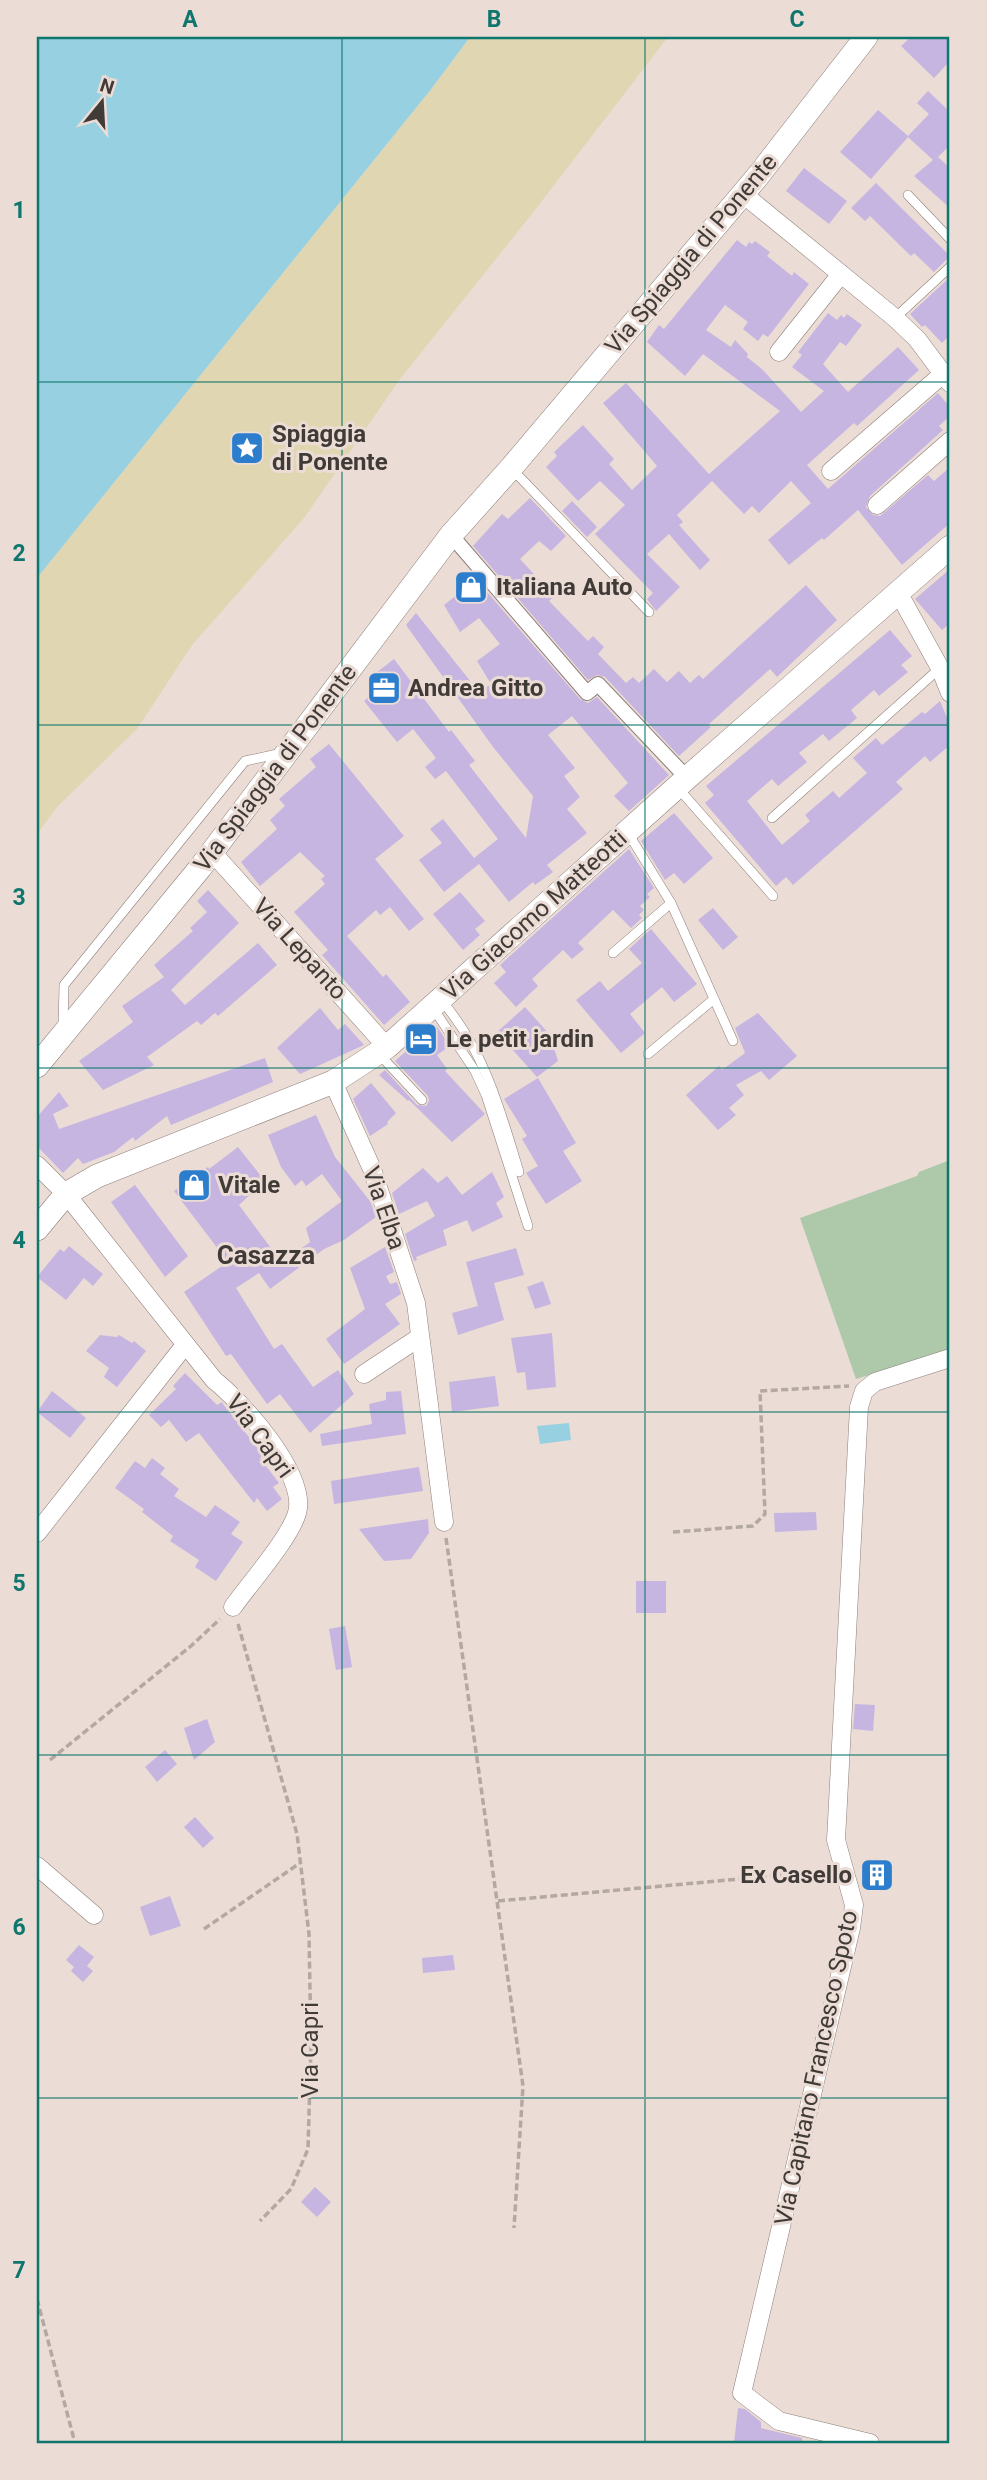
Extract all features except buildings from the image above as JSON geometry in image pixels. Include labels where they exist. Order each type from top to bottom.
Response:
[{"type":"street","name":"Via Spiaggia di Ponente","points":[[37,1066],[212,852],[451,535],[743,194],[866,37]]},
{"type":"street","points":[[743,194],[895,318],[917,339],[947,378],[831,471]]},
{"type":"street","points":[[779,352],[841,274]]},
{"type":"street","points":[[877,505],[950,441]]},
{"type":"street","points":[[451,535],[587,693],[597,684],[682,782]]},
{"type":"street","name":"Via Giacomo Matteotti","points":[[37,1229],[66,1194],[97,1176],[333,1083],[382,1050],[950,547]]},
{"type":"street","points":[[896,594],[904,603],[940,668],[950,693]]},
{"type":"street","name":"Via Lepanto","points":[[212,852],[382,1050]]},
{"type":"street","name":"Via Elba","points":[[333,1083],[372,1169],[416,1303],[444,1522]]},
{"type":"street","name":"Via Capri","points":[[37,1165],[66,1194],[185,1345],[214,1380],[234,1396],[290,1469],[298,1492],[298,1510],[291,1528],[233,1606]]},
{"type":"street","points":[[364,1374],[420,1337]]},
{"type":"street","points":[[37,1533],[185,1345]]},
{"type":"street","points":[[864,1391],[875,1382],[950,1359]]},
{"type":"street","name":"Via Capitano Francesco Spoto","points":[[864,1391],[859,1407],[836,1840],[854,1905],[851,1928],[742,2393],[779,2421],[870,2443]]},
{"type":"street","points":[[37,1866],[94,1915]]},
{"type":"lane","points":[[908,195],[950,239]]},
{"type":"lane","points":[[895,318],[950,267]]},
{"type":"lane","points":[[511,468],[649,612]]},
{"type":"lane","points":[[772,818],[940,668]]},
{"type":"lane","points":[[62,1035],[64,985],[245,761],[288,752]]},
{"type":"lane","points":[[682,782],[773,896]]},
{"type":"lane","points":[[627,832],[671,903],[733,1041]]},
{"type":"lane","points":[[612,953],[671,903]]},
{"type":"lane","points":[[648,1054],[714,999]]},
{"type":"lane","points":[[436,1003],[451,1012],[495,1091],[519,1172]]},
{"type":"lane","points":[[436,1003],[486,1095],[528,1226]]},
{"type":"lane","points":[[382,1050],[422,1100]]},
{"type":"path","points":[[673,1532],[753,1526],[765,1514],[760,1391],[854,1386],[864,1391]]},
{"type":"path","points":[[444,1522],[523,2086],[514,2228]]},
{"type":"path","points":[[50,1760],[191,1646],[233,1606]]},
{"type":"path","name":"Via Capri","points":[[233,1606],[297,1835],[309,1934],[311,2046],[308,2150],[291,2189],[260,2221]]},
{"type":"path","points":[[498,1901],[826,1872],[840,1860]]},
{"type":"path","points":[[204,1928],[300,1863]]},
{"type":"path","points":[[37,2299],[75,2443]]},
{"type":"green space","points":[[950,1160],[950,1351],[856,1379],[800,1218],[917,1176],[919,1172]]},
{"type":"sand","name":"Spiaggia di Ponente","points":[[470,37],[668,37],[400,379],[304,518],[192,645],[137,729],[57,807],[37,834],[37,578],[432,88]]},
{"type":"water","points":[[37,37],[470,37],[432,88],[37,578]]},
{"type":"water","points":[[569,1423],[571,1440],[540,1444],[537,1426]]},
{"type":"place","name":"Spiaggia di Ponente","points":[[247,448]]},
{"type":"place","name":"Italiana Auto","points":[[471,587]]},
{"type":"place","name":"Andrea Gitto","points":[[384,688]]},
{"type":"place","name":"Le petit jardin","points":[[421,1039]]},
{"type":"place","name":"Vitale","points":[[194,1185]]},
{"type":"place","name":"Ex Casello","points":[[877,1875]]},
{"type":"district","name":"Casazza","points":[[266,1255]]}]
